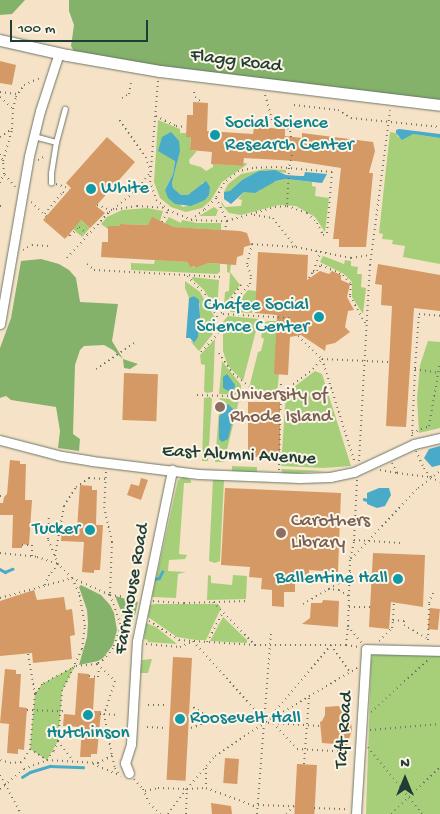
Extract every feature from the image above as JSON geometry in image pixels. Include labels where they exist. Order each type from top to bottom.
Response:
[{"type":"street","name":"Flagg Road","points":[[0,40],[59,53],[167,72],[440,105]]},
{"type":"street","points":[[0,324],[34,136],[59,53]]},
{"type":"street","name":"East Alumni Avenue","points":[[0,440],[62,456],[149,468],[279,478],[330,477],[359,469],[414,444],[440,438]]},
{"type":"street","name":"Farmhouse Road","points":[[129,773],[125,763],[131,744],[137,641],[172,470]]},
{"type":"street","points":[[369,649],[439,651]]},
{"type":"street","name":"Taft Road","points":[[356,814],[365,662],[369,649]]},
{"type":"lane","points":[[51,184],[56,142],[65,109]]},
{"type":"lane","points":[[34,136],[56,142]]},
{"type":"path","points":[[3,161],[12,128],[13,109],[18,94],[24,85],[43,76]]},
{"type":"path","points":[[158,79],[151,172],[152,189],[163,208]]},
{"type":"path","points":[[122,98],[129,94],[131,84]]},
{"type":"path","points":[[0,92],[18,94]]},
{"type":"path","points":[[194,92],[195,97],[201,102]]},
{"type":"path","points":[[265,95],[274,123],[282,120],[290,131],[293,150],[289,168],[287,206]]},
{"type":"path","points":[[0,97],[13,109]]},
{"type":"path","points":[[294,105],[338,110],[351,118],[440,127]]},
{"type":"path","points":[[346,645],[350,560],[354,540],[372,256],[390,107]]},
{"type":"path","points":[[155,116],[176,126],[186,126]]},
{"type":"path","points":[[119,119],[146,158],[151,172]]},
{"type":"path","points":[[0,136],[12,128]]},
{"type":"path","points":[[0,154],[3,161],[4,174],[0,183]]},
{"type":"path","points":[[37,161],[43,156],[54,156]]},
{"type":"path","points":[[97,205],[111,210],[137,206],[163,208],[191,220],[227,221],[275,207],[287,206],[307,214],[317,223],[323,235],[327,233],[332,172],[289,168],[253,168],[239,171],[224,183],[216,198],[191,220]]},
{"type":"path","points":[[66,258],[111,210],[136,191],[151,172]]},
{"type":"path","points":[[4,174],[16,189]]},
{"type":"path","points":[[51,184],[65,186],[69,190]]},
{"type":"path","points":[[31,202],[46,215],[64,192],[66,195]]},
{"type":"path","points":[[216,198],[227,221],[225,230]]},
{"type":"path","points":[[162,222],[168,210]]},
{"type":"path","points":[[251,215],[273,218],[296,247]]},
{"type":"path","points":[[69,235],[79,227],[88,235]]},
{"type":"path","points":[[290,318],[221,313],[250,284],[251,276],[247,264],[252,244],[296,247],[351,258],[372,256]]},
{"type":"path","points":[[23,250],[32,245],[48,246]]},
{"type":"path","points":[[309,278],[321,252]]},
{"type":"path","points":[[88,264],[94,270],[222,277]]},
{"type":"path","points":[[313,272],[317,271],[321,265],[344,275],[351,284],[350,296],[367,326]]},
{"type":"path","points":[[187,276],[204,294],[218,318]]},
{"type":"path","points":[[232,304],[229,302],[241,285]]},
{"type":"path","points":[[412,439],[419,314],[440,316]]},
{"type":"path","points":[[201,352],[219,333]]},
{"type":"path","points":[[298,336],[322,359],[353,461],[359,469]]},
{"type":"path","points":[[96,369],[136,342]]},
{"type":"path","points":[[219,352],[233,374],[252,389],[272,397]]},
{"type":"path","points":[[322,359],[389,362]]},
{"type":"path","points":[[281,393],[313,369],[322,359]]},
{"type":"path","points":[[412,433],[429,426],[440,362]]},
{"type":"path","points":[[415,369],[439,372]]},
{"type":"path","points":[[279,478],[281,382]]},
{"type":"path","points":[[197,395],[282,398]]},
{"type":"path","points":[[416,450],[424,468],[431,477]]},
{"type":"path","points":[[212,459],[231,452]]},
{"type":"path","points":[[390,459],[397,473]]},
{"type":"path","points":[[374,469],[431,477],[440,482]]},
{"type":"path","points":[[350,560],[431,477],[440,471]]},
{"type":"path","points":[[55,556],[64,506],[76,487],[89,478],[106,478]]},
{"type":"path","points":[[47,760],[58,741],[62,711],[62,692],[75,666],[84,637],[85,617],[79,593],[72,578],[58,564],[48,539],[49,515]]},
{"type":"path","points":[[354,540],[402,543]]},
{"type":"path","points":[[22,545],[32,545],[32,557]]},
{"type":"path","points":[[0,553],[32,557],[58,564]]},
{"type":"path","points":[[45,585],[49,575],[58,564]]},
{"type":"path","points":[[302,604],[339,583],[350,572]]},
{"type":"path","points":[[0,598],[72,578],[110,595],[118,615],[121,626],[116,642],[109,654],[97,664],[75,666],[42,684],[35,694]]},
{"type":"path","points":[[328,589],[339,590],[349,596]]},
{"type":"path","points":[[428,650],[429,603],[433,593]]},
{"type":"path","points":[[213,602],[256,645]]},
{"type":"path","points":[[369,649],[392,628],[394,603]]},
{"type":"path","points":[[349,607],[370,608]]},
{"type":"path","points":[[206,642],[223,612]]},
{"type":"path","points":[[142,619],[152,622],[179,640],[256,645],[270,643],[346,645],[369,649]]},
{"type":"path","points":[[393,620],[404,621],[404,625],[428,639]]},
{"type":"path","points":[[348,626],[369,649]]},
{"type":"path","points":[[257,814],[266,722],[271,634]]},
{"type":"path","points":[[143,644],[180,646],[193,641]]},
{"type":"path","points":[[193,641],[266,722]]},
{"type":"path","points":[[266,722],[331,645]]},
{"type":"path","points":[[331,645],[350,672]]},
{"type":"path","points":[[362,721],[439,651]]},
{"type":"path","points":[[0,760],[11,763],[20,762],[26,758],[30,749],[35,694],[28,654]]},
{"type":"path","points":[[168,814],[215,756],[266,722],[365,662]]},
{"type":"path","points":[[91,763],[124,778],[115,768],[104,714],[115,681],[108,672],[97,664]]},
{"type":"path","points":[[89,676],[98,677],[99,667]]},
{"type":"path","points":[[304,764],[309,697]]},
{"type":"path","points":[[148,705],[167,706]]},
{"type":"path","points":[[191,728],[201,725],[203,720],[203,713],[193,707]]},
{"type":"path","points":[[27,710],[62,711]]},
{"type":"path","points":[[100,714],[118,715]]},
{"type":"path","points":[[203,720],[320,726]]},
{"type":"path","points":[[273,723],[297,749],[360,753]]},
{"type":"path","points":[[361,734],[440,724]]},
{"type":"path","points":[[147,727],[165,728]]},
{"type":"path","points":[[361,734],[422,814]]},
{"type":"path","points":[[58,741],[73,760]]},
{"type":"path","points":[[30,749],[47,760]]},
{"type":"path","points":[[0,789],[24,769],[47,760],[73,760],[98,763],[112,756]]},
{"type":"path","points":[[20,762],[24,769]]},
{"type":"path","points":[[390,814],[440,767]]},
{"type":"path","points":[[206,768],[206,788]]},
{"type":"path","points":[[129,773],[145,791],[149,804],[160,814]]},
{"type":"path","points":[[0,775],[21,814]]},
{"type":"path","points":[[145,791],[158,788],[206,788],[257,806],[294,806],[286,814]]},
{"type":"path","points":[[186,814],[187,789]]},
{"type":"path","points":[[314,808],[350,809],[350,814]]},
{"type":"green space","points":[[0,0],[25,0],[12,14],[0,15]]},
{"type":"green space","points":[[69,0],[440,0],[440,107],[79,60],[71,46],[74,25],[69,11]]},
{"type":"green space","points":[[158,120],[180,129],[180,133],[186,133],[186,137],[191,137],[190,150],[197,151],[189,160],[190,164],[201,167],[206,171],[213,167],[213,164],[243,166],[243,163],[247,163],[222,182],[211,200],[202,208],[186,212],[171,207],[160,198],[154,182]],"holes":[[[175,160],[177,163],[172,183],[173,188],[181,195],[188,195],[198,190],[203,182],[205,200],[183,207],[165,190],[173,174]]]},
{"type":"green space","points":[[390,132],[396,133],[398,137],[413,134],[440,138],[440,264],[403,257],[405,246],[392,244],[393,240],[382,239],[383,234],[379,233]]},
{"type":"green space","points":[[265,169],[286,170],[286,173],[266,170],[242,180],[230,192],[224,192],[228,184],[241,174]]},
{"type":"green space","points":[[286,179],[312,182],[312,186],[316,187],[315,196],[329,198],[325,232],[315,217],[296,206],[279,205],[241,215],[229,213],[222,205],[221,201],[225,207],[241,206],[242,200],[238,199],[244,192],[259,191],[269,183]]},
{"type":"green space","points":[[214,207],[218,210],[216,216],[199,216]]},
{"type":"green space","points":[[147,208],[163,211],[160,221],[152,218],[148,225],[121,224],[120,226],[109,226],[108,229],[101,224],[107,217],[122,210]]},
{"type":"green space","points":[[70,211],[90,228],[82,237],[62,220]]},
{"type":"green space","points":[[169,217],[181,223],[182,220],[197,223],[221,223],[221,230],[170,227],[165,223]]},
{"type":"green space","points":[[323,256],[344,264],[345,260],[351,261],[351,266],[358,267],[357,274],[362,274],[361,287],[366,288],[363,314],[352,297],[352,282],[344,274],[320,262]]},
{"type":"green space","points":[[41,259],[59,264],[69,270],[76,278],[80,302],[118,304],[112,341],[123,359],[104,345],[84,346],[80,350],[75,365],[73,434],[80,439],[79,451],[58,448],[60,431],[56,407],[11,400],[6,396],[0,398],[0,348],[11,318],[21,261]]},
{"type":"green space","points":[[155,260],[188,262],[195,268],[209,263],[220,264],[220,272],[217,274],[131,270],[131,263],[154,264]]},
{"type":"green space","points":[[227,264],[231,264],[230,272],[240,285],[227,301],[229,304],[224,307],[225,292],[229,291],[230,273],[227,272]]},
{"type":"green space","points":[[192,277],[219,280],[217,311],[204,290]]},
{"type":"green space","points":[[185,281],[200,292],[214,316],[215,326],[212,335],[199,351],[190,341],[194,343],[199,332],[200,304],[194,296],[189,298],[185,288]]},
{"type":"green space","points":[[248,290],[256,291],[256,304],[247,303],[246,310],[253,310],[252,313],[230,312]]},
{"type":"green space","points":[[228,316],[259,319],[243,381],[228,366],[223,351],[223,322]]},
{"type":"green space","points":[[277,321],[279,374],[277,393],[275,395],[252,388],[250,384],[258,352],[261,351],[264,339],[261,337],[265,322]]},
{"type":"green space","points":[[215,339],[213,392],[206,393],[204,391],[205,365],[201,364],[200,355]]},
{"type":"green space","points":[[428,341],[440,342],[440,428],[419,433],[417,398],[420,365]]},
{"type":"green space","points":[[123,359],[138,364],[130,369],[124,368]]},
{"type":"green space","points":[[222,361],[241,385],[241,395],[219,394]]},
{"type":"green space","points":[[315,371],[322,374],[351,466],[323,468],[281,466],[286,393]]},
{"type":"green space","points":[[210,397],[212,399],[208,461],[202,461],[204,398]]},
{"type":"green space","points":[[220,398],[239,400],[224,462],[215,462]]},
{"type":"green space","points":[[232,466],[257,467],[257,472],[232,472]]},
{"type":"green space","points":[[281,469],[325,471],[340,470],[283,474]]},
{"type":"green space","points":[[184,477],[191,480],[191,483],[184,483],[179,554],[187,555],[185,559],[169,560],[168,571],[186,572],[178,574],[176,598],[152,597],[178,480]]},
{"type":"green space","points":[[213,479],[224,480],[220,561],[215,563],[209,561]]},
{"type":"green space","points":[[208,575],[211,576],[211,583],[232,585],[233,575],[247,576],[246,599],[207,600]]},
{"type":"green space","points":[[81,585],[101,595],[110,605],[114,613],[117,630],[113,645],[103,658],[79,665],[87,637],[88,623],[87,610],[79,587]]},
{"type":"green space","points":[[115,596],[138,602],[134,619],[129,621],[124,618]]},
{"type":"green space","points":[[218,604],[221,608],[206,640],[196,640],[177,637],[148,617],[150,605]]},
{"type":"green space","points":[[223,617],[247,640],[247,643],[210,641]]},
{"type":"green space","points":[[146,623],[156,627],[177,644],[147,642],[148,640],[144,639]]},
{"type":"green space","points":[[377,652],[440,655],[440,814],[366,814],[371,661],[373,654]]},
{"type":"green space","points":[[152,659],[148,673],[140,673],[142,660]]},
{"type":"green space","points":[[75,666],[62,691],[58,741],[47,760],[30,749],[35,694],[42,684]]},
{"type":"water","points":[[396,130],[440,134],[440,138],[413,134],[402,140],[396,133]]},
{"type":"water","points":[[171,132],[179,141],[180,151],[172,183],[173,188],[181,195],[188,195],[206,181],[210,187],[209,195],[205,200],[191,206],[175,204],[168,198],[165,190],[173,174],[175,161],[158,151],[162,137]]},
{"type":"water","points":[[275,170],[286,175],[304,176],[305,172],[327,174],[322,183],[286,179],[276,181],[255,193],[244,192],[231,204],[224,199],[224,192],[230,191],[242,180],[259,171]]},
{"type":"water","points":[[194,296],[199,300],[200,317],[198,337],[194,343],[190,338],[186,338],[189,298]]},
{"type":"water","points":[[227,374],[235,385],[234,390],[230,392],[223,388],[223,377]]},
{"type":"water","points":[[228,404],[235,411],[228,439],[222,442],[219,439],[219,417]]},
{"type":"water","points":[[440,446],[440,465],[432,467],[424,458],[429,449]]},
{"type":"water","points":[[379,488],[389,488],[391,495],[385,506],[377,508],[367,504],[367,493]]},
{"type":"building","points":[[0,61],[16,65],[12,85],[0,83]]},
{"type":"building","points":[[193,102],[208,103],[207,131],[253,134],[254,127],[285,129],[285,136],[302,138],[302,133],[373,142],[375,151],[369,173],[373,173],[366,247],[339,247],[339,239],[333,239],[341,168],[296,161],[244,158],[243,166],[211,164],[212,152],[190,150],[191,137],[186,137],[187,115],[193,115]]},
{"type":"building","name":"White","points":[[107,137],[135,162],[96,206],[105,213],[90,228],[81,220],[65,239],[43,220],[71,188],[66,183]]},
{"type":"building","points":[[152,217],[173,227],[240,231],[247,233],[251,245],[244,247],[243,255],[237,257],[236,265],[209,263],[195,268],[194,266],[190,267],[188,262],[101,257],[102,242],[108,242],[108,226],[120,226],[120,224],[148,225]]},
{"type":"building","name":"Chafee Social Science Center","points":[[258,252],[308,255],[307,280],[320,271],[329,274],[332,271],[341,275],[341,280],[350,284],[347,297],[354,310],[348,311],[345,327],[350,332],[335,343],[326,345],[325,351],[301,335],[290,337],[288,375],[274,374],[277,315],[255,313]]},
{"type":"building","points":[[378,264],[440,275],[440,311],[414,308],[406,427],[386,426],[392,306],[381,305],[382,285],[375,284]]},
{"type":"building","points":[[124,373],[158,374],[156,421],[122,420]]},
{"type":"building","points":[[248,402],[280,402],[280,457],[248,457]]},
{"type":"building","points":[[10,460],[26,464],[25,500],[32,500],[29,545],[22,544],[22,548],[12,548],[13,515],[0,515],[0,503],[3,503],[4,497],[7,494]]},
{"type":"building","points":[[141,478],[148,480],[141,500],[127,495],[131,484],[139,486]]},
{"type":"building","name":"Tucker","points":[[80,485],[92,486],[92,490],[97,490],[96,525],[103,525],[100,570],[94,570],[94,573],[82,572],[84,542],[61,541],[62,529],[77,529]]},
{"type":"building","name":"Carothers Library","points":[[225,488],[341,493],[338,572],[309,570],[309,581],[295,580],[295,592],[284,592],[284,607],[272,606],[272,590],[261,589],[262,578],[249,577],[250,567],[221,565]]},
{"type":"building","name":"Ballentine Hall","points":[[373,553],[425,555],[423,607],[391,602],[389,629],[369,627]]},
{"type":"building","points":[[34,590],[37,600],[64,597],[66,610],[72,609],[75,635],[70,636],[72,659],[33,663],[32,653],[0,656],[0,601]]},
{"type":"building","points":[[323,600],[339,601],[338,627],[302,624],[310,618],[311,603],[322,603]]},
{"type":"building","points":[[430,608],[440,609],[438,630],[428,629]]},
{"type":"building","name":"Roosevelt Hall","points":[[173,657],[192,658],[186,781],[167,780]]},
{"type":"building","points":[[5,669],[16,670],[16,674],[21,674],[19,707],[27,708],[24,750],[18,749],[18,754],[7,753],[9,724],[0,723]]},
{"type":"building","name":"Hutchinson","points":[[78,673],[89,674],[89,678],[95,678],[93,711],[101,711],[97,754],[91,754],[91,757],[80,757],[82,727],[63,726],[64,714],[75,715]]},
{"type":"building","points":[[338,706],[349,709],[352,730],[347,745],[322,743],[320,722],[325,715],[325,707]]},
{"type":"building","points":[[225,758],[239,759],[237,784],[223,783]]},
{"type":"building","points":[[297,764],[317,765],[314,814],[294,814]]},
{"type":"building","points":[[211,803],[231,806],[232,814],[212,814]]},
{"type":"waterway","points":[[0,569],[5,572],[12,569]]},
{"type":"waterway","points":[[154,579],[159,578],[162,572]]},
{"type":"waterway","points":[[22,777],[30,772],[50,766],[83,767]]},
{"type":"place","name":"Social Science Research Center","points":[[215,135]]},
{"type":"place","name":"White","points":[[91,189]]},
{"type":"place","name":"Chafee Social Science Center","points":[[319,317]]},
{"type":"place","name":"University of Rhode Island","points":[[220,407]]},
{"type":"place","name":"Tucker","points":[[90,530]]},
{"type":"place","name":"Carothers Library","points":[[281,533]]},
{"type":"place","name":"Ballentine Hall","points":[[398,579]]},
{"type":"place","name":"Hutchinson","points":[[88,715]]},
{"type":"place","name":"Roosevelt Hall","points":[[180,719]]}]
